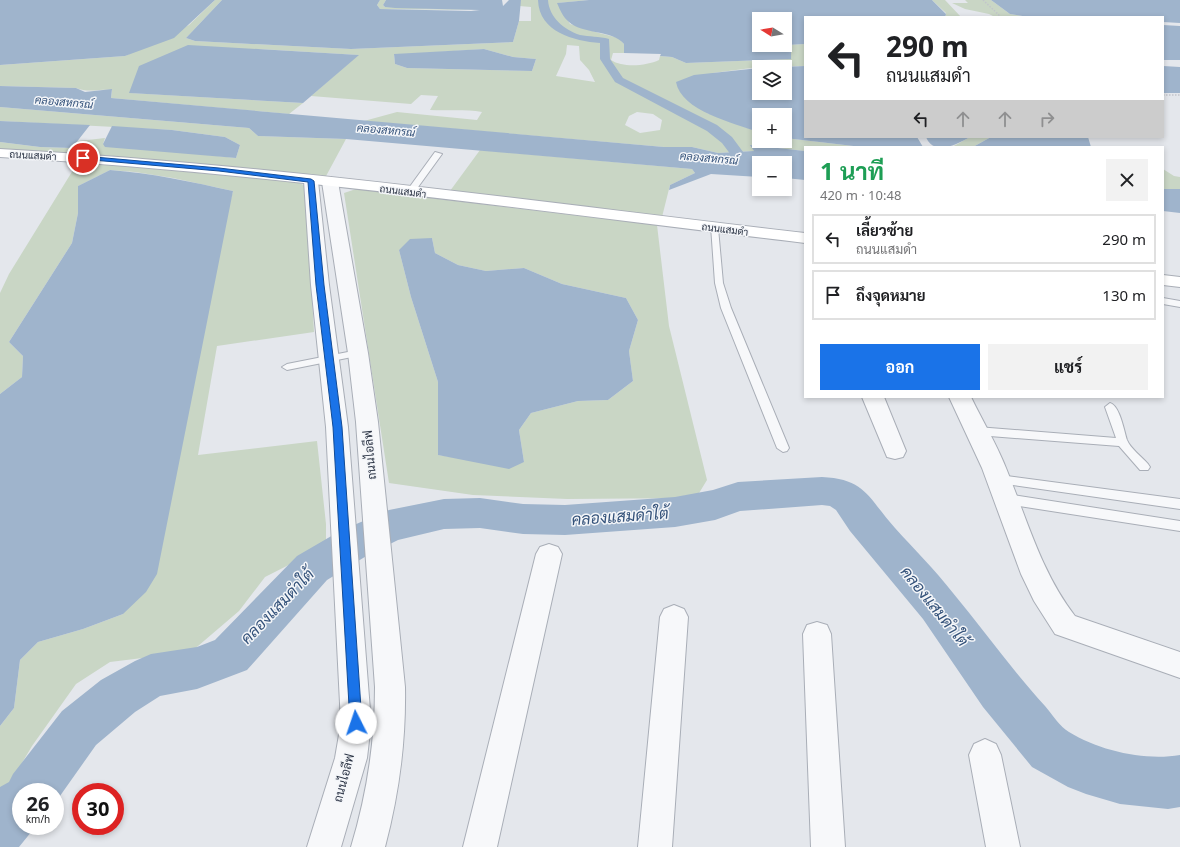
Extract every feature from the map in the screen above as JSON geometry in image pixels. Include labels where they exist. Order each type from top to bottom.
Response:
[{"type":"street","name":"ถนนแสมดำ","points":[[0,153],[120,160],[219,169],[804,238]]},
{"type":"street","name":"ถนนไอลีฟ","points":[[320,181],[358,353],[367,422],[390,687],[391,721],[388,756],[380,808],[368,847]]},
{"type":"street","name":"ถนนไอลีฟ","points":[[320,181],[320,285],[337,427],[356,723],[351,758],[324,847]]},
{"type":"street","points":[[1164,280],[1180,282]]},
{"type":"street","points":[[873,398],[895,451]]},
{"type":"street","points":[[960,398],[1003,489],[1030,562],[1054,613],[1065,625],[1180,665]]},
{"type":"street","points":[[480,847],[549,554]]},
{"type":"street","points":[[655,847],[674,617]]},
{"type":"street","points":[[817,634],[828,847]]},
{"type":"street","points":[[985,755],[1003,847]]},
{"type":"lane","points":[[410,192],[438,154]]},
{"type":"lane","points":[[714,228],[719,283],[726,308],[783,448]]},
{"type":"lane","points":[[1164,301],[1180,304]]},
{"type":"lane","points":[[287,367],[358,353]]},
{"type":"lane","points":[[1110,407],[1120,431],[1122,442],[1144,467]]},
{"type":"lane","points":[[977,431],[1122,442]]},
{"type":"lane","points":[[1003,489],[1180,504]]},
{"type":"lane","points":[[1003,489],[1180,526]]},
{"type":"path","points":[[983,0],[1000,16]]},
{"type":"path","points":[[1164,95],[1180,95]]},
{"type":"green space","points":[[215,0],[222,0],[186,38],[195,41],[351,49],[513,42],[519,21],[531,21],[531,7],[519,6],[521,0],[589,0],[558,3],[570,24],[619,38],[624,44],[624,53],[613,53],[611,60],[616,63],[628,65],[648,64],[659,60],[660,56],[672,57],[686,63],[752,60],[752,68],[713,73],[707,113],[752,129],[751,145],[755,151],[718,153],[692,147],[664,147],[364,121],[397,112],[477,120],[482,112],[463,110],[430,110],[438,96],[421,95],[411,104],[311,96],[358,55],[259,49],[130,93],[303,103],[289,114],[111,98],[112,90],[90,91],[76,88],[0,86],[0,65],[125,56],[189,25]],"holes":[[[567,45],[579,46],[580,60],[589,70],[595,82],[556,76],[566,54]],[[484,49],[513,57],[536,59],[532,71],[407,68],[395,64],[394,55]],[[637,112],[653,114],[662,120],[660,130],[640,133],[625,125],[629,116]]]},
{"type":"green space","points":[[380,0],[386,0],[383,5],[385,7],[486,10],[380,9],[377,5]]},
{"type":"green space","points":[[932,0],[945,0],[960,16],[945,16],[946,13]]},
{"type":"green space","points":[[965,0],[991,0],[1010,14],[1023,16],[993,16],[965,9],[952,3],[968,3]]},
{"type":"green space","points":[[804,44],[804,66],[792,66],[792,60],[765,60],[791,59],[792,45]]},
{"type":"green space","points":[[0,107],[249,128],[258,136],[346,139],[325,178],[93,154],[0,149],[0,142],[40,147],[72,148],[79,141],[105,138],[103,144],[236,158],[240,145],[225,137],[172,130],[0,121]]},
{"type":"green space","points":[[968,138],[989,138],[975,146],[954,146]]},
{"type":"green space","points":[[792,139],[853,146],[804,146],[804,151],[778,148],[792,148]]},
{"type":"green space","points":[[480,150],[692,169],[695,173],[670,185],[662,217],[450,191]]},
{"type":"green space","points":[[78,162],[297,182],[306,186],[314,332],[217,346],[198,455],[317,441],[326,524],[326,546],[265,577],[239,611],[191,652],[110,662],[76,684],[32,746],[0,800],[0,726],[14,708],[20,660],[38,642],[83,629],[123,614],[233,191],[173,178],[110,170],[78,186],[78,213],[72,243],[9,342],[23,356],[22,377],[0,394],[0,293],[9,274]]},
{"type":"green space","points":[[1164,170],[1174,176],[1180,177],[1180,189],[1164,189]]},
{"type":"green space","points":[[356,189],[657,225],[669,326],[707,480],[696,498],[567,499],[473,495],[389,483],[344,193]],"holes":[[[432,238],[435,253],[458,265],[486,271],[524,268],[562,284],[626,298],[638,320],[629,351],[633,381],[608,400],[578,401],[531,413],[519,430],[524,462],[472,460],[438,455],[438,382],[411,297],[399,250]]]},
{"type":"water","points":[[0,0],[215,0],[174,38],[125,56],[0,65]]},
{"type":"water","points":[[222,0],[380,0],[377,5],[380,9],[471,11],[480,10],[395,8],[385,7],[383,5],[386,0],[502,0],[503,6],[509,0],[521,0],[519,21],[513,42],[351,49],[195,41],[186,38]]},
{"type":"water","points":[[589,0],[932,0],[946,14],[945,16],[804,16],[804,44],[792,45],[792,12],[752,12],[752,52],[791,52],[791,59],[686,63],[672,57],[660,56],[661,54],[624,53],[624,44],[619,40],[612,36],[574,26],[563,16],[557,3]]},
{"type":"water","points":[[991,0],[1180,0],[1180,23],[1164,22],[1164,16],[1023,16],[1010,14]]},
{"type":"water","points":[[1164,25],[1180,26],[1180,60],[1164,60]]},
{"type":"water","points":[[188,45],[359,55],[303,103],[129,93],[139,66]]},
{"type":"water","points":[[484,49],[513,57],[536,59],[532,71],[407,68],[395,64],[394,54]]},
{"type":"water","points":[[804,66],[804,138],[918,138],[922,146],[853,146],[792,139],[792,108],[752,108],[752,130],[723,120],[698,108],[688,101],[680,92],[676,82],[694,75],[752,69],[752,100],[792,100],[792,67]]},
{"type":"water","points":[[1164,66],[1180,67],[1180,93],[1164,93]]},
{"type":"water","name":"คลองสหกรณ์","points":[[0,86],[76,88],[85,92],[112,89],[111,98],[664,147],[692,147],[718,153],[754,151],[752,148],[777,148],[804,151],[804,180],[792,179],[792,156],[752,156],[752,177],[711,174],[669,190],[670,185],[695,173],[692,169],[346,139],[258,136],[249,128],[0,107]]},
{"type":"water","points":[[0,121],[90,125],[72,148],[40,147],[0,142]]},
{"type":"water","points":[[112,126],[172,130],[225,137],[240,145],[236,158],[105,147],[103,144]]},
{"type":"water","points":[[927,138],[968,138],[949,146],[934,146]]},
{"type":"water","points":[[989,138],[1088,138],[1091,146],[975,146]]},
{"type":"water","points":[[110,170],[187,181],[233,191],[157,574],[146,592],[123,614],[83,629],[38,642],[20,660],[14,708],[0,726],[0,394],[22,377],[23,356],[9,342],[72,243],[78,213],[78,186]]},
{"type":"water","points":[[1164,189],[1180,189],[1180,213],[1164,211]]},
{"type":"water","points":[[432,238],[435,253],[458,265],[486,271],[524,268],[562,284],[626,298],[638,320],[629,351],[633,381],[608,400],[578,401],[531,413],[519,430],[524,462],[509,469],[438,455],[438,382],[411,297],[399,250],[410,239]]},
{"type":"waterway","name":"คลองสหกรณ์","points":[[543,0],[545,12],[553,23],[564,32],[579,38],[605,41],[605,59],[619,80],[712,128],[727,140],[742,160]]},
{"type":"waterway","name":"คลองแสมดำใต้","points":[[38,783],[79,728],[118,696],[151,676],[197,668],[231,655],[287,593],[312,568],[354,543],[389,526],[444,514],[480,513],[523,519],[565,520],[675,512],[715,505],[738,497],[822,491],[839,492],[850,500],[864,520],[938,606],[1000,691],[1050,749],[1086,769],[1120,778],[1168,783],[1180,781]]},
{"type":"waterway","name":"คลองแสมดำใต้","points":[[0,828],[12,814]]},
{"type":"route","points":[[83,158],[219,169],[311,181],[320,285],[337,427],[356,723]]}]
